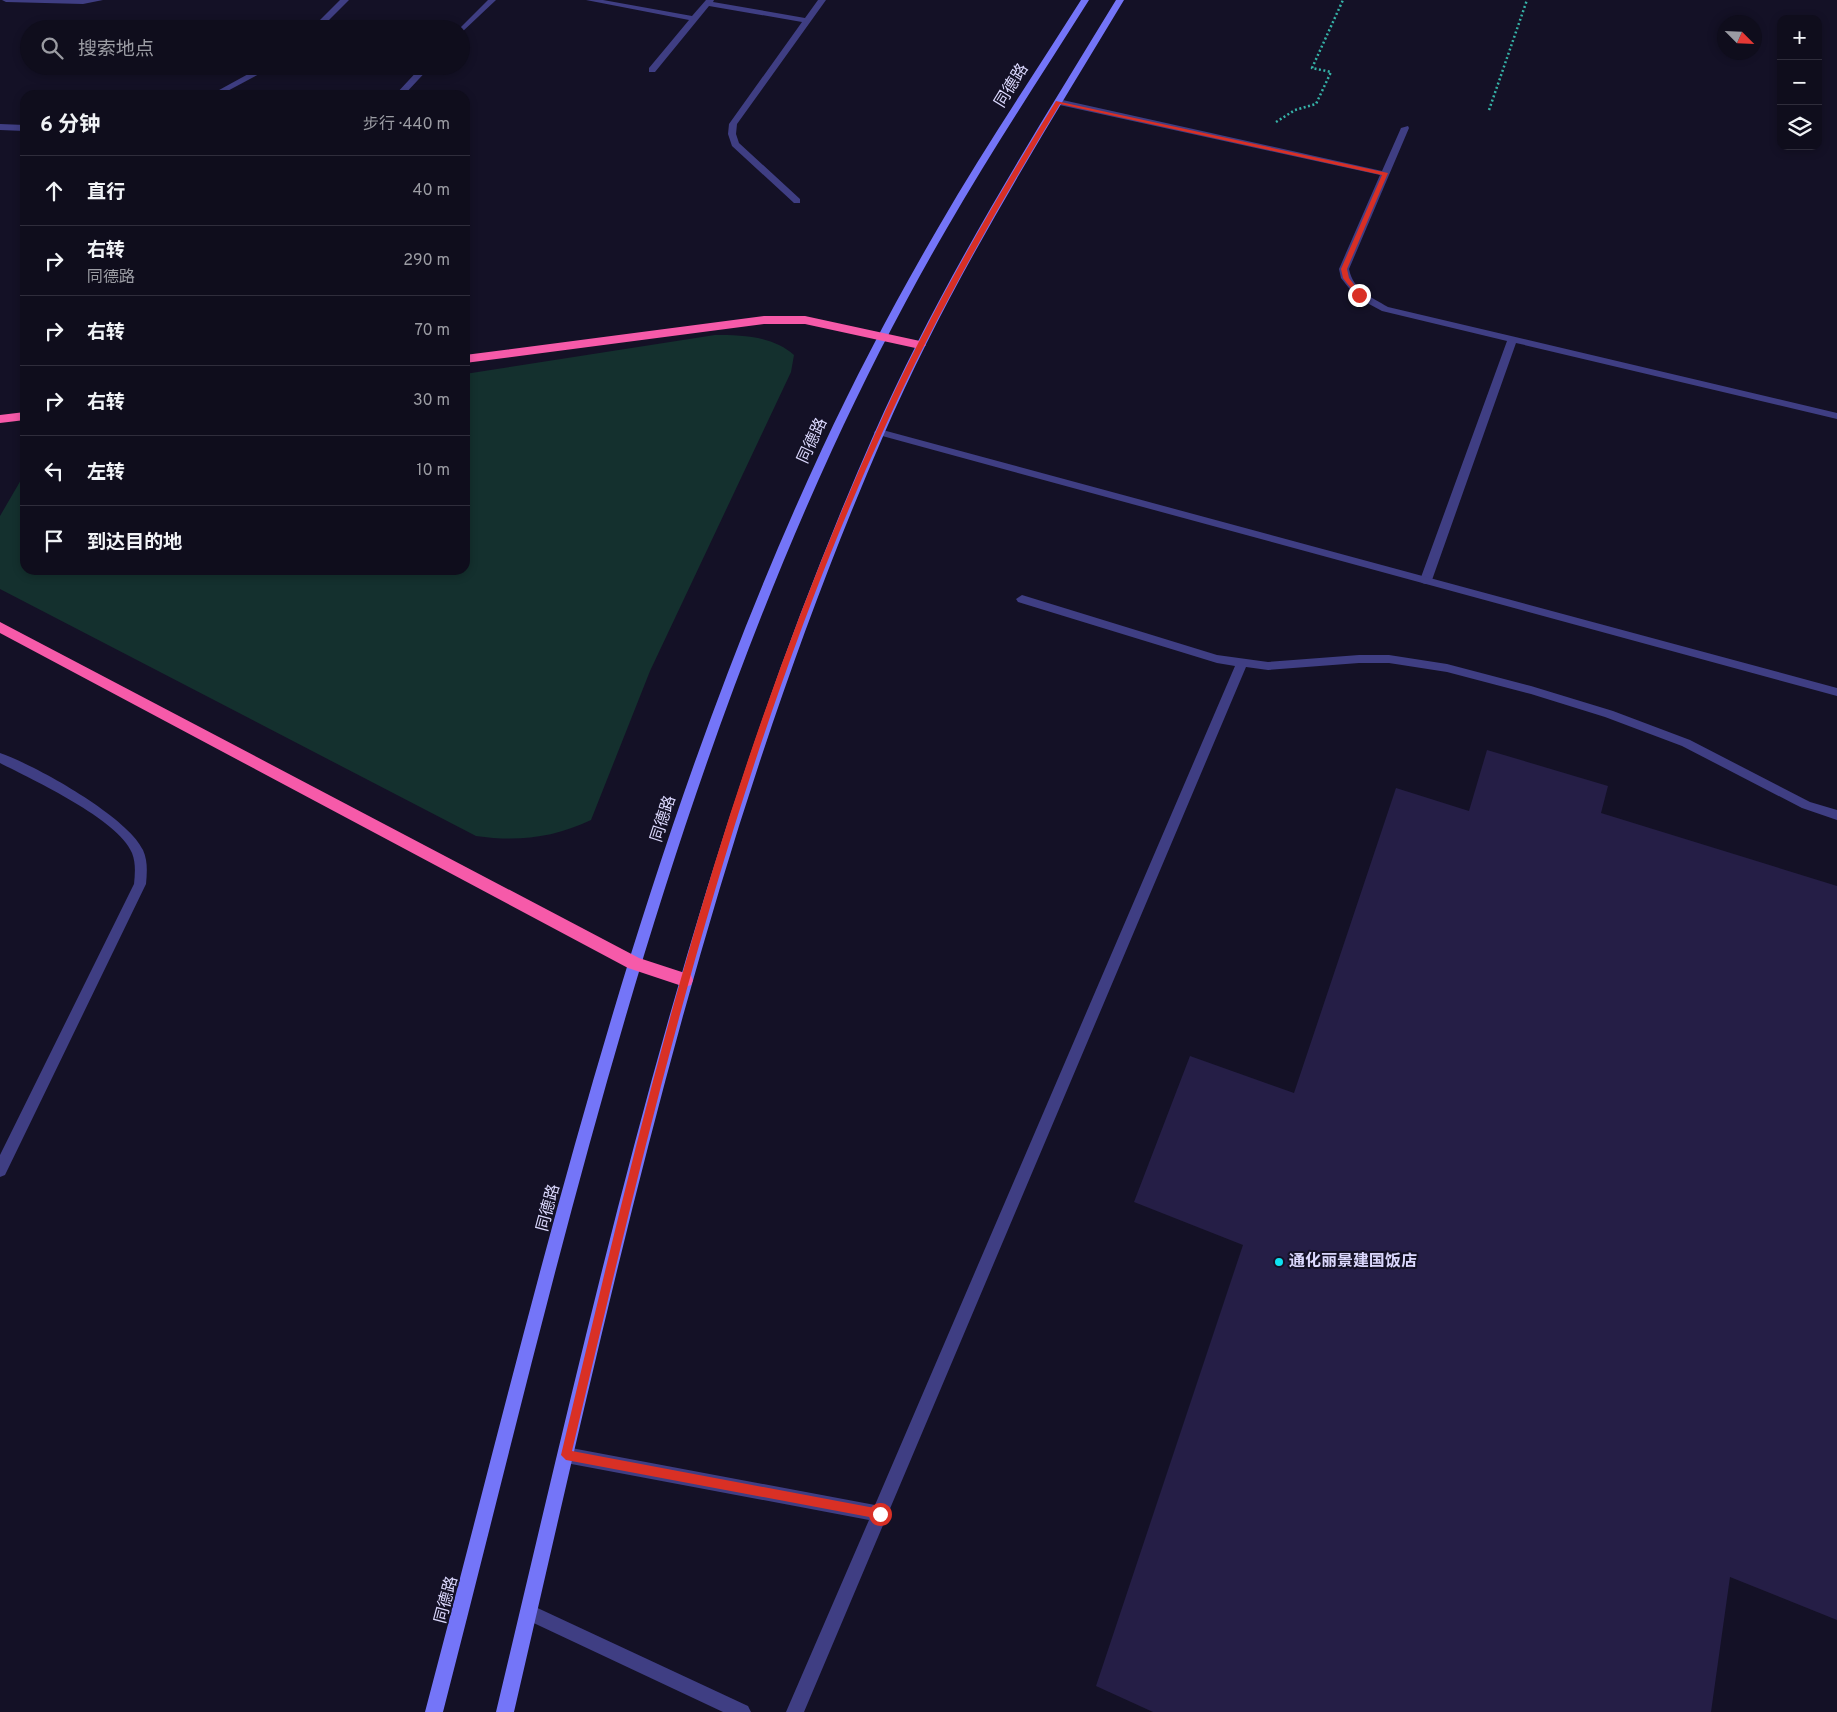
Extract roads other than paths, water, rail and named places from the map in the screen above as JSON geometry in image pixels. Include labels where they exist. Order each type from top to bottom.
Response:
[{"type":"highway","points":[[470,358],[764,320],[805,320],[920,345]]},
{"type":"highway","points":[[0,419],[20,417]]},
{"type":"highway","points":[[0,627],[634,964],[685,980]]},
{"type":"main road","name":"同德路","points":[[434,1712],[580,1153],[634,964],[690,791],[744,646],[795,520],[839,424],[882,338],[962,196],[1085,0]]},
{"type":"main road","points":[[505,1712],[636,1160],[685,980],[739,799],[789,654],[838,528],[879,432],[920,345],[966,259],[1120,0]]},
{"type":"street","points":[[6,0],[83,2],[99,0]]},
{"type":"street","points":[[324,20],[345,0]]},
{"type":"street","points":[[470,22],[492,0]]},
{"type":"street","points":[[590,0],[694,19]]},
{"type":"street","points":[[797,201],[735,144],[732,129],[738,114],[822,0]]},
{"type":"street","points":[[652,70],[709,1],[807,21]]},
{"type":"street","points":[[224,90],[253,75]]},
{"type":"street","points":[[404,90],[418,75]]},
{"type":"street","points":[[1058,102],[1386,174]]},
{"type":"street","points":[[0,127],[20,128]]},
{"type":"street","points":[[1405,128],[1344,269],[1352,287],[1371,302],[1385,309],[1837,416]]},
{"type":"street","points":[[1426,580],[1513,339]]},
{"type":"street","points":[[879,432],[1837,692]]},
{"type":"street","points":[[1022,599],[1217,659],[1242,663],[1300,665],[1359,659],[1398,660],[1447,668],[1566,701],[1686,743],[1806,805],[1837,815]]},
{"type":"street","points":[[795,1712],[1242,663]]},
{"type":"street","points":[[0,758],[39,777],[116,824],[137,849],[142,866],[140,884],[0,1170]]},
{"type":"street","points":[[566,1455],[880,1514]]},
{"type":"street","points":[[529,1612],[742,1712]]},
{"type":"place","name":"通化丽景建国饭店","points":[[1279,1262]]}]
